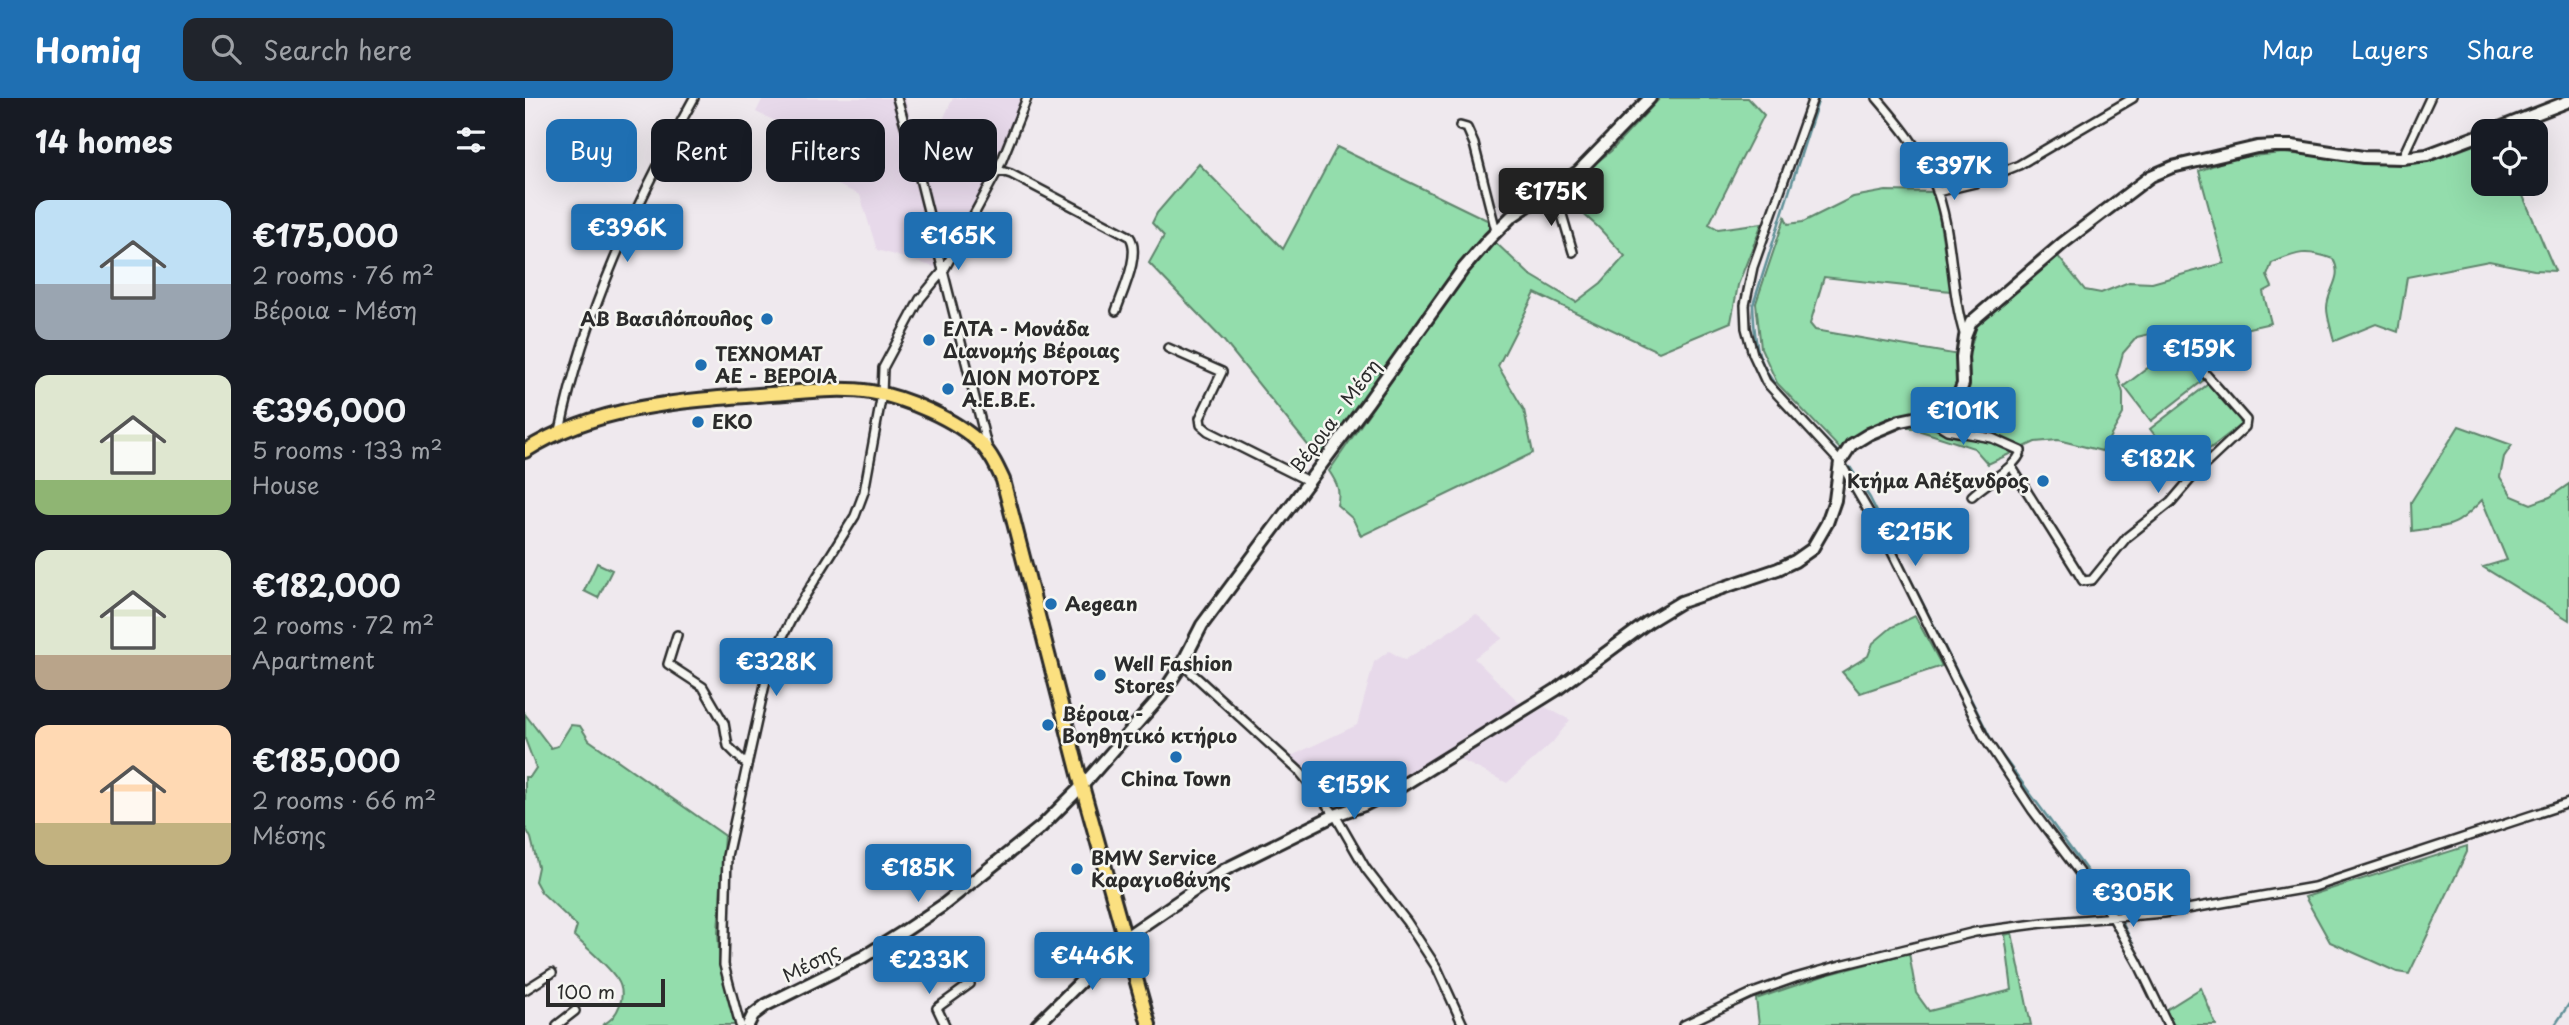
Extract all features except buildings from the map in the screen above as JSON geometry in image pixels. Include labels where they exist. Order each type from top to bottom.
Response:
[{"type":"main road","points":[[525,451],[560,431],[626,411],[690,401],[828,390],[882,394],[938,416],[975,439],[989,454],[1006,490],[1082,786],[1149,1025]]},
{"type":"street","points":[[560,431],[579,357],[605,277],[650,181],[694,98]]},
{"type":"street","points":[[897,98],[944,270],[989,454]]},
{"type":"street","points":[[740,1025],[724,965],[727,856],[770,662],[795,612],[855,516],[864,492],[882,394],[883,368],[920,299],[944,270],[999,170],[1027,98]]},
{"type":"street","name":"Βέροια - Μέση","points":[[1082,786],[1161,696],[1182,664],[1202,625],[1463,269],[1511,217],[1550,192],[1591,160],[1650,98]]},
{"type":"street","points":[[1813,98],[1753,267],[1745,305],[1746,328],[1753,354],[1766,382],[1840,462],[1892,552],[1984,737],[2033,811],[2112,916],[2168,1025]]},
{"type":"street","points":[[1877,98],[1912,139],[1937,192],[1944,218],[1958,316],[1965,337]]},
{"type":"street","points":[[1937,192],[1975,183],[2019,165],[2133,98]]},
{"type":"street","points":[[2402,158],[2430,98]]},
{"type":"street","points":[[2523,119],[2569,101]]},
{"type":"street","points":[[1460,126],[1467,128],[1473,144],[1496,231]]},
{"type":"street","points":[[1037,1025],[1126,937],[1224,870],[1335,815],[1382,797],[1556,690],[1648,622],[1681,602],[1795,561],[1812,549],[1827,523],[1835,500],[1840,462],[1851,445],[1869,434],[1901,421],[1947,411],[1956,402],[1963,384],[1962,358],[1965,337],[1971,322],[2063,243],[2151,176],[2172,167],[2257,147],[2292,146],[2363,158],[2402,158],[2427,155],[2471,138]]},
{"type":"street","points":[[999,170],[1129,236],[1134,250],[1131,268],[1116,311]]},
{"type":"street","points":[[1550,192],[1558,201],[1573,252]]},
{"type":"street","points":[[2011,466],[2083,581],[2092,580],[2127,537],[2171,502],[2195,474],[2245,427],[2246,420],[2174,338]]},
{"type":"street","points":[[1168,348],[1222,372],[1200,418],[1201,425],[1308,481]]},
{"type":"street","points":[[1926,417],[1947,430],[1992,438],[2019,448],[2021,454],[2011,466],[1972,496]]},
{"type":"street","points":[[677,635],[668,664],[703,687],[724,723],[728,746],[747,765]]},
{"type":"street","points":[[1182,664],[1300,772],[1335,815],[1366,869],[1407,922],[1437,968],[1463,1025]]},
{"type":"street","name":"Μέσης","points":[[750,1020],[767,1005],[863,957],[943,906],[1041,827],[1082,786]]},
{"type":"street","points":[[1684,1025],[1750,994],[1841,965],[1975,932],[2112,916],[2164,913],[2314,887],[2569,803]]},
{"type":"street","points":[[525,990],[552,973]]},
{"type":"street","points":[[945,1025],[937,1008],[969,984]]},
{"type":"street","points":[[557,1025],[575,1011]]},
{"type":"shaded area","points":[[763,98],[905,98],[911,119],[899,119],[899,182],[997,182],[997,119],[943,119],[953,98],[1030,98],[1006,166],[948,271],[877,250],[860,195],[831,182],[885,182],[885,119],[771,119],[756,112]]},
{"type":"shaded area","points":[[1476,614],[1503,638],[1474,658],[1524,707],[1347,808],[1289,757],[1357,725],[1374,662],[1389,651],[1405,660]]},
{"type":"shaded area","points":[[1545,707],[1570,720],[1552,743],[1507,783],[1459,759]]},
{"type":"green space","points":[[1660,98],[1748,98],[1764,115],[1709,224],[1718,229],[1762,223],[1738,285],[1731,322],[1659,352],[1535,293],[1498,366],[1524,410],[1533,453],[1361,536],[1353,519],[1337,505],[1338,487],[1329,471],[1458,285],[1495,242],[1529,274],[1576,302],[1601,283],[1625,256],[1559,192],[1611,151]]},
{"type":"green space","points":[[2471,145],[2471,196],[2523,196],[2555,271],[2534,270],[2489,261],[2407,277],[2398,332],[2376,324],[2334,341],[2327,308],[2337,272],[2333,259],[2309,253],[2296,254],[2272,263],[2267,276],[2272,287],[2263,292],[2271,323],[2191,341],[2172,332],[2137,337],[2123,353],[2117,374],[2123,393],[2123,414],[2102,451],[2058,440],[2035,442],[1988,464],[1974,448],[1908,427],[1911,423],[1947,416],[1959,407],[1970,383],[1969,353],[1978,321],[2057,255],[2085,290],[2101,293],[2129,282],[2152,283],[2224,263],[2199,171],[2232,158],[2283,153],[2394,163],[2434,158]]},
{"type":"green space","points":[[1337,147],[1489,221],[1490,229],[1453,274],[1319,459],[1224,341],[1149,263],[1164,236],[1152,223],[1157,213],[1199,164],[1283,249]]},
{"type":"green space","points":[[1886,191],[1935,192],[1951,291],[1824,277],[1810,324],[1815,330],[1959,355],[1958,383],[1955,396],[1947,408],[1849,442],[1840,449],[1777,383],[1761,348],[1756,303],[1785,217],[1788,224],[1803,222],[1853,197]]},
{"type":"green space","points":[[2178,345],[2205,379],[2151,421],[2124,386]]},
{"type":"green space","points":[[2211,382],[2243,423],[2182,470],[2150,429]]},
{"type":"green space","points":[[2459,426],[2512,445],[2504,457],[2500,477],[2512,496],[2531,504],[2550,497],[2569,484],[2569,620],[2483,567],[2507,560],[2482,500],[2458,521],[2412,531],[2411,502]]},
{"type":"green space","points":[[597,563],[612,570],[598,598],[584,591]]},
{"type":"green space","points":[[1915,616],[1942,666],[1860,693],[1842,672],[1868,656],[1873,643],[1892,627]]},
{"type":"green space","points":[[525,714],[551,748],[558,746],[571,725],[580,726],[589,740],[724,835],[718,933],[720,967],[737,1025],[602,1025],[617,1012],[622,992],[620,985],[608,967],[574,936],[577,926],[541,892],[535,881],[538,867],[531,838],[525,827],[525,777],[530,777],[536,768],[525,739]]},
{"type":"green space","points":[[2467,846],[2467,852],[2409,974],[2397,972],[2330,942],[2305,897]]},
{"type":"green space","points":[[2012,933],[2031,1025],[1759,1025],[1756,999],[1826,975],[1909,953],[1916,993],[1929,1011],[2012,990],[2005,935]]},
{"type":"green space","points":[[2201,988],[2216,1025],[2173,1025],[2166,1010]]},
{"type":"waterway","points":[[1819,98],[1753,305],[1759,354],[1773,382],[1793,407],[1838,452]]},
{"type":"waterway","points":[[1850,467],[1870,498],[1993,743],[2115,909]]},
{"type":"waterway","points":[[2122,922],[2173,1025]]},
{"type":"waterway","points":[[2555,1025],[2569,1004]]},
{"type":"place","name":"ΑΒ Βασιλόπουλος","points":[[767,319]]},
{"type":"place","name":"ΕΛΤΑ - Μονάδα Διανομής Βέροιας","points":[[929,340]]},
{"type":"place","name":"ΤΕΧΝΟΜΑΤ ΑΕ - ΒΕΡΟΙΑ","points":[[701,365]]},
{"type":"place","name":"ΔΙΟΝ ΜΟΤΟΡΣ Α.Ε.Β.Ε.","points":[[948,389]]},
{"type":"place","name":"EKO","points":[[698,422]]},
{"type":"place","name":"Κτήμα Αλέξανδρος","points":[[2043,481]]},
{"type":"place","name":"Aegean","points":[[1051,604]]},
{"type":"place","name":"Well Fashion Stores","points":[[1100,675]]},
{"type":"place","name":"Βέροια - Βοηθητικό κτήριο","points":[[1048,725]]},
{"type":"place","name":"China Town","points":[[1176,757]]},
{"type":"place","name":"BMW Service Καραγιοβάνης","points":[[1077,869]]}]
